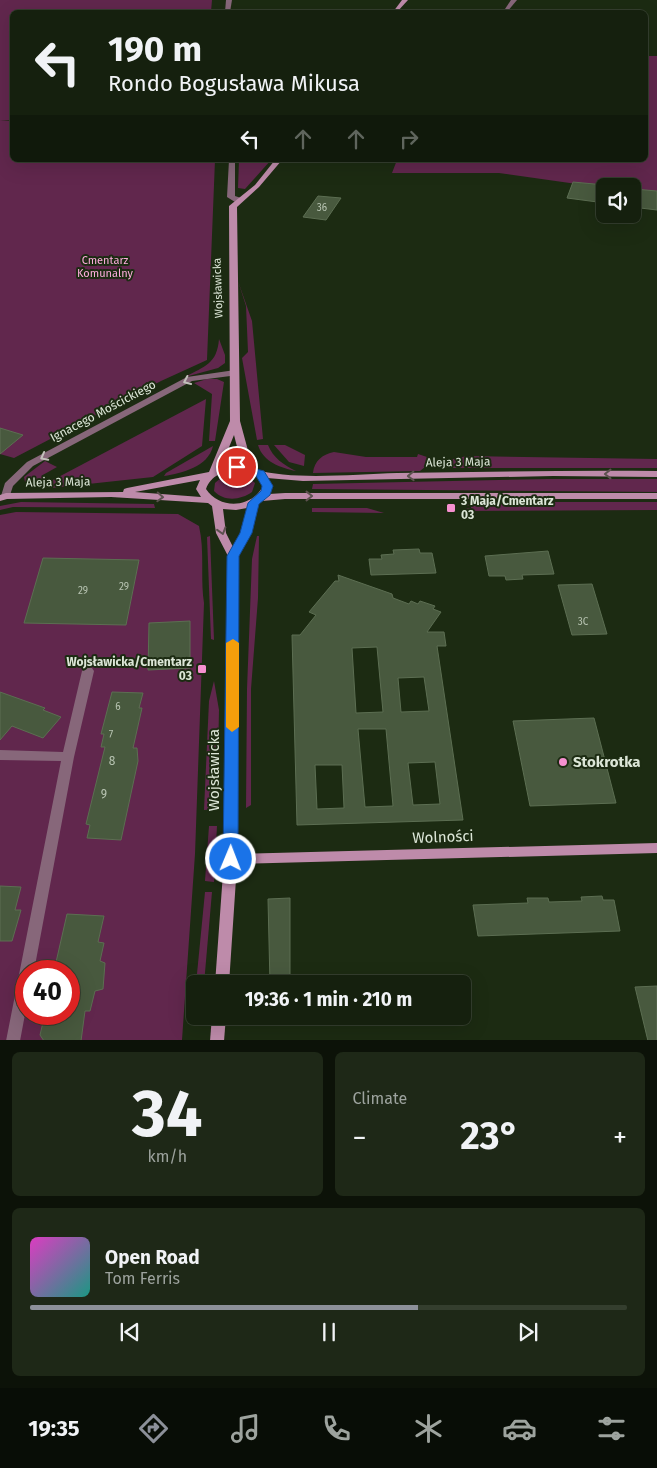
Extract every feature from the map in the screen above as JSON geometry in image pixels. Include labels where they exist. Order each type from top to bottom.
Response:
[{"type":"street","points":[[397,10],[405,0]]},
{"type":"street","name":"Wojsławicka","points":[[232,162],[232,197],[238,200],[233,206],[232,215],[235,421],[248,469]]},
{"type":"street","points":[[238,200],[257,186],[277,162]]},
{"type":"street","name":"Ignacego Mościckiego","points":[[3,497],[8,485],[21,470],[56,450],[190,379],[235,373]]},
{"type":"street","name":"Wojsławicka","points":[[211,474],[235,421]]},
{"type":"street","points":[[257,500],[268,486],[260,474],[248,469],[225,468],[211,474],[202,489],[213,502],[235,506],[257,500],[285,496],[657,496]]},
{"type":"street","name":"Aleja 3 Maja","points":[[111,494],[211,474]]},
{"type":"street","name":"Aleja 3 Maja","points":[[260,474],[303,478],[657,474]]},
{"type":"street","name":"Aleja 3 Maja","points":[[3,497],[111,494],[213,502]]},
{"type":"street","name":"Wojsławicka","points":[[233,556],[246,533],[257,500]]},
{"type":"street","name":"Wojsławicka","points":[[213,502],[221,533],[233,556],[231,859],[223,975]]},
{"type":"street","points":[[28,960],[68,757],[88,672]]},
{"type":"street","points":[[0,755],[68,757]]},
{"type":"street","name":"Wolności","points":[[231,859],[657,848]]},
{"type":"street","points":[[13,1040],[16,1025]]},
{"type":"street","points":[[217,1040],[218,1025]]},
{"type":"green space","points":[[0,0],[212,0],[211,10],[10,10],[10,120],[0,120]]},
{"type":"green space","points":[[648,56],[657,56],[657,195],[641,193],[641,178],[596,178],[596,187],[499,173],[392,173],[396,162],[648,162]]},
{"type":"green space","name":"Cmentarz Komunalny","points":[[0,120],[10,121],[10,162],[215,162],[207,360],[161,381],[14,458],[0,454]]},
{"type":"green space","points":[[239,162],[269,162],[245,189],[238,188]]},
{"type":"green space","points":[[238,281],[252,321],[263,439],[257,440],[242,358],[248,352],[246,306]]},
{"type":"green space","points":[[219,339],[225,355],[225,363],[218,368],[185,377],[204,367],[213,359]]},
{"type":"green space","points":[[207,379],[217,379],[224,382],[215,441],[209,441],[212,394],[194,383]]},
{"type":"green space","points":[[206,399],[202,446],[153,477],[51,488],[34,487],[25,482],[24,477],[45,461],[57,467],[41,476],[49,482]]},
{"type":"green space","points":[[258,445],[268,445],[279,461],[296,471],[284,468],[268,460],[260,451]]},
{"type":"green space","points":[[274,445],[285,445],[305,455],[304,466],[289,462]]},
{"type":"green space","points":[[213,446],[206,459],[200,464],[186,471],[164,476],[166,473]]},
{"type":"green space","points":[[334,452],[366,457],[417,457],[418,454],[427,457],[430,463],[420,471],[313,473],[315,465],[320,459],[326,454]]},
{"type":"green space","points":[[467,456],[657,459],[657,468],[444,468],[453,459]]},
{"type":"green space","points":[[235,474],[248,477],[255,483],[252,492],[243,497],[233,499],[218,495],[214,491],[215,483],[223,476]]},
{"type":"green space","points":[[548,479],[657,479],[657,492],[312,489],[313,484]]},
{"type":"green space","points":[[21,502],[154,504],[155,508],[13,507],[0,510],[0,506]]},
{"type":"green space","points":[[510,502],[657,502],[657,510],[464,511],[464,509],[471,508],[471,506],[463,505]]},
{"type":"green space","points":[[312,508],[367,508],[384,513],[312,512]]},
{"type":"green space","points":[[16,512],[178,514],[199,526],[202,545],[204,603],[195,854],[182,1040],[0,1040],[0,515]]},
{"type":"green space","points":[[210,536],[214,640],[211,639],[207,537]]},
{"type":"green space","points":[[257,536],[259,536],[258,598],[251,689],[251,805],[246,808],[247,689],[252,559]]},
{"type":"green space","points":[[214,681],[219,710],[217,809],[204,810],[209,701]]},
{"type":"green space","points":[[209,826],[217,826],[214,882],[205,881]]},
{"type":"green space","points":[[205,892],[212,892],[205,975],[197,975]]},
{"type":"building","points":[[573,182],[596,184],[596,202],[567,198]]},
{"type":"building","points":[[641,190],[657,191],[657,210],[641,208]]},
{"type":"building","points":[[318,196],[341,198],[326,220],[303,217]]},
{"type":"building","points":[[0,428],[23,435],[0,454]]},
{"type":"building","points":[[419,549],[420,553],[432,553],[436,573],[371,575],[369,559],[382,559],[381,555],[394,554],[393,550]]},
{"type":"building","points":[[548,551],[554,574],[522,575],[523,579],[506,580],[505,576],[489,576],[485,556]]},
{"type":"building","points":[[43,558],[139,560],[126,625],[24,623]]},
{"type":"building","points":[[338,575],[392,594],[393,598],[409,604],[411,601],[418,604],[420,601],[435,606],[433,609],[441,612],[427,632],[444,632],[446,646],[437,646],[463,820],[297,825],[292,635],[300,635],[316,615],[309,612],[335,581],[339,581]],"holes":[[[377,647],[383,712],[356,713],[352,648]],[[424,677],[429,711],[401,712],[398,678]],[[358,729],[386,729],[393,806],[365,807]],[[435,762],[440,804],[413,805],[408,763]],[[315,765],[342,765],[344,808],[317,809]]]},
{"type":"building","points":[[592,584],[607,634],[572,635],[558,585]]},
{"type":"building","points":[[190,621],[190,668],[148,670],[149,623]]},
{"type":"building","points":[[0,692],[45,708],[43,710],[61,717],[43,738],[12,726],[0,740]]},
{"type":"building","points":[[112,692],[143,693],[139,708],[142,708],[133,748],[137,748],[138,761],[121,840],[87,838],[90,825],[86,824],[105,747],[101,747],[104,734],[101,734]]},
{"type":"building","name":"Stokrotka","points":[[594,718],[616,803],[530,806],[513,721]]},
{"type":"building","points":[[0,886],[21,887],[15,910],[21,910],[12,941],[0,941]]},
{"type":"building","points":[[602,896],[603,900],[614,900],[620,931],[478,936],[473,905],[528,903],[527,898],[548,898],[549,902],[582,901],[581,897]]},
{"type":"building","points":[[290,898],[290,975],[270,975],[268,899]]},
{"type":"building","points":[[67,914],[104,916],[98,942],[104,943],[100,961],[105,963],[103,989],[95,991],[90,1011],[85,1011],[81,1040],[43,1040],[40,1035],[42,1025],[80,1025],[80,960],[57,960]]},
{"type":"building","points":[[657,986],[657,1040],[648,1040],[635,987]]},
{"type":"slow traffic","points":[[232,727],[233,643]]},
{"type":"place","name":"3 Maja/Cmentarz 03","points":[[451,508]]},
{"type":"place","name":"Wojsławicka/Cmentarz 03","points":[[202,669]]},
{"type":"place","name":"Stokrotka","points":[[563,762]]},
{"type":"route","points":[[231,859],[233,556],[246,533],[254,503],[266,492],[268,486],[266,479],[260,474],[237,467]]}]
